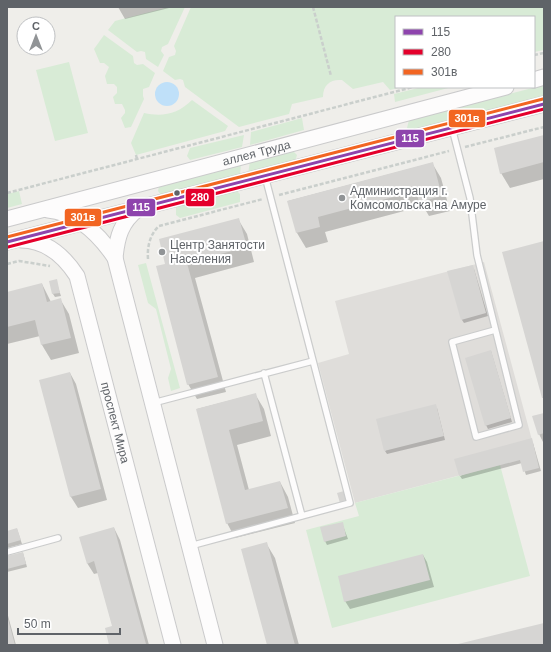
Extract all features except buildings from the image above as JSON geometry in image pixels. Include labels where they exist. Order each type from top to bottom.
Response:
[{"type":"main road","name":"аллея Труда","points":[[7,219],[502,88]]},
{"type":"main road","name":"аллея Труда","points":[[9,241],[544,104]]},
{"type":"main road","points":[[348,129],[354,153]]},
{"type":"main road","points":[[140,208],[132,214],[121,227],[117,237],[115,258],[215,645]]},
{"type":"main road","points":[[37,211],[59,211],[71,215],[104,242],[115,258]]},
{"type":"main road","name":"проспект Мира","points":[[9,241],[28,240],[56,252],[65,260],[77,276],[174,645]]},
{"type":"lane","points":[[452,128],[470,198],[477,255],[518,425],[476,437],[452,342],[495,330]]},
{"type":"lane","points":[[190,546],[350,503],[265,176]]},
{"type":"lane","points":[[152,403],[313,360]]},
{"type":"lane","points":[[264,373],[302,516]]},
{"type":"lane","points":[[7,552],[58,538]]},
{"type":"path","points":[[313,7],[330,76]]},
{"type":"path","points":[[7,193],[14,189],[72,176],[409,88]]},
{"type":"path","points":[[148,259],[147,249],[154,230],[159,226],[544,127]]},
{"type":"path","points":[[136,155],[137,159]]},
{"type":"path","points":[[71,172],[72,176]]},
{"type":"path","points":[[7,264],[19,261],[50,266],[54,271]]},
{"type":"shaded area","points":[[484,262],[536,455],[355,503],[318,363],[349,354],[335,301]]},
{"type":"green space","points":[[169,7],[185,7],[168,44],[162,47],[161,51],[164,55],[158,67],[146,59],[145,52],[137,52],[108,30],[115,21]]},
{"type":"green space","points":[[191,7],[544,7],[544,50],[535,52],[535,16],[395,16],[395,88],[398,88],[390,90],[383,82],[353,89],[342,80],[338,80],[331,82],[326,86],[323,97],[292,104],[289,114],[239,127],[185,87],[183,80],[175,80],[163,71],[169,57],[175,55],[176,51],[174,46]]},
{"type":"green space","points":[[104,35],[133,56],[134,63],[137,65],[143,64],[155,73],[149,87],[143,89],[144,99],[131,127],[125,128],[121,118],[125,113],[125,110],[122,104],[115,104],[113,97],[117,93],[117,87],[114,84],[107,84],[105,76],[109,67],[104,63],[100,63],[94,49]]},
{"type":"green space","points":[[69,62],[88,133],[55,141],[36,70]]},
{"type":"green space","points":[[544,85],[544,97],[410,131],[407,128],[409,120]]},
{"type":"green space","points":[[418,88],[448,88],[395,102],[394,94]]},
{"type":"green space","points":[[192,100],[228,126],[225,131],[136,155],[131,143],[144,113],[158,115],[170,113],[187,105]]},
{"type":"green space","points":[[302,118],[304,130],[250,145],[251,132]]},
{"type":"green space","points":[[244,135],[242,147],[190,160],[187,156],[190,148]]},
{"type":"green space","points":[[292,150],[297,155],[295,162],[248,174],[250,161]]},
{"type":"green space","points":[[241,163],[240,176],[161,195],[158,191],[159,186]]},
{"type":"green space","points":[[19,191],[22,204],[7,208],[7,194]]},
{"type":"green space","points":[[237,191],[240,194],[240,202],[180,218],[176,215],[176,206]]},
{"type":"green space","points":[[146,263],[180,388],[171,391],[168,378],[171,369],[156,309],[148,303],[138,265]]},
{"type":"green space","points":[[500,465],[530,576],[332,628],[306,530],[359,516],[355,503]]},
{"type":"water","points":[[167,82],[175,86],[179,94],[175,102],[167,106],[159,102],[155,94],[159,86]]},
{"type":"transit line","name":"301в","points":[[7,237],[543,99]]},
{"type":"transit line","name":"115","points":[[7,242],[544,104]]},
{"type":"transit line","name":"280","points":[[8,247],[544,109]]},
{"type":"place","name":"Администрация г. Комсомольска на Амуре","points":[[342,198]]},
{"type":"place","name":"Центр Занятости Населения","points":[[162,252]]}]
